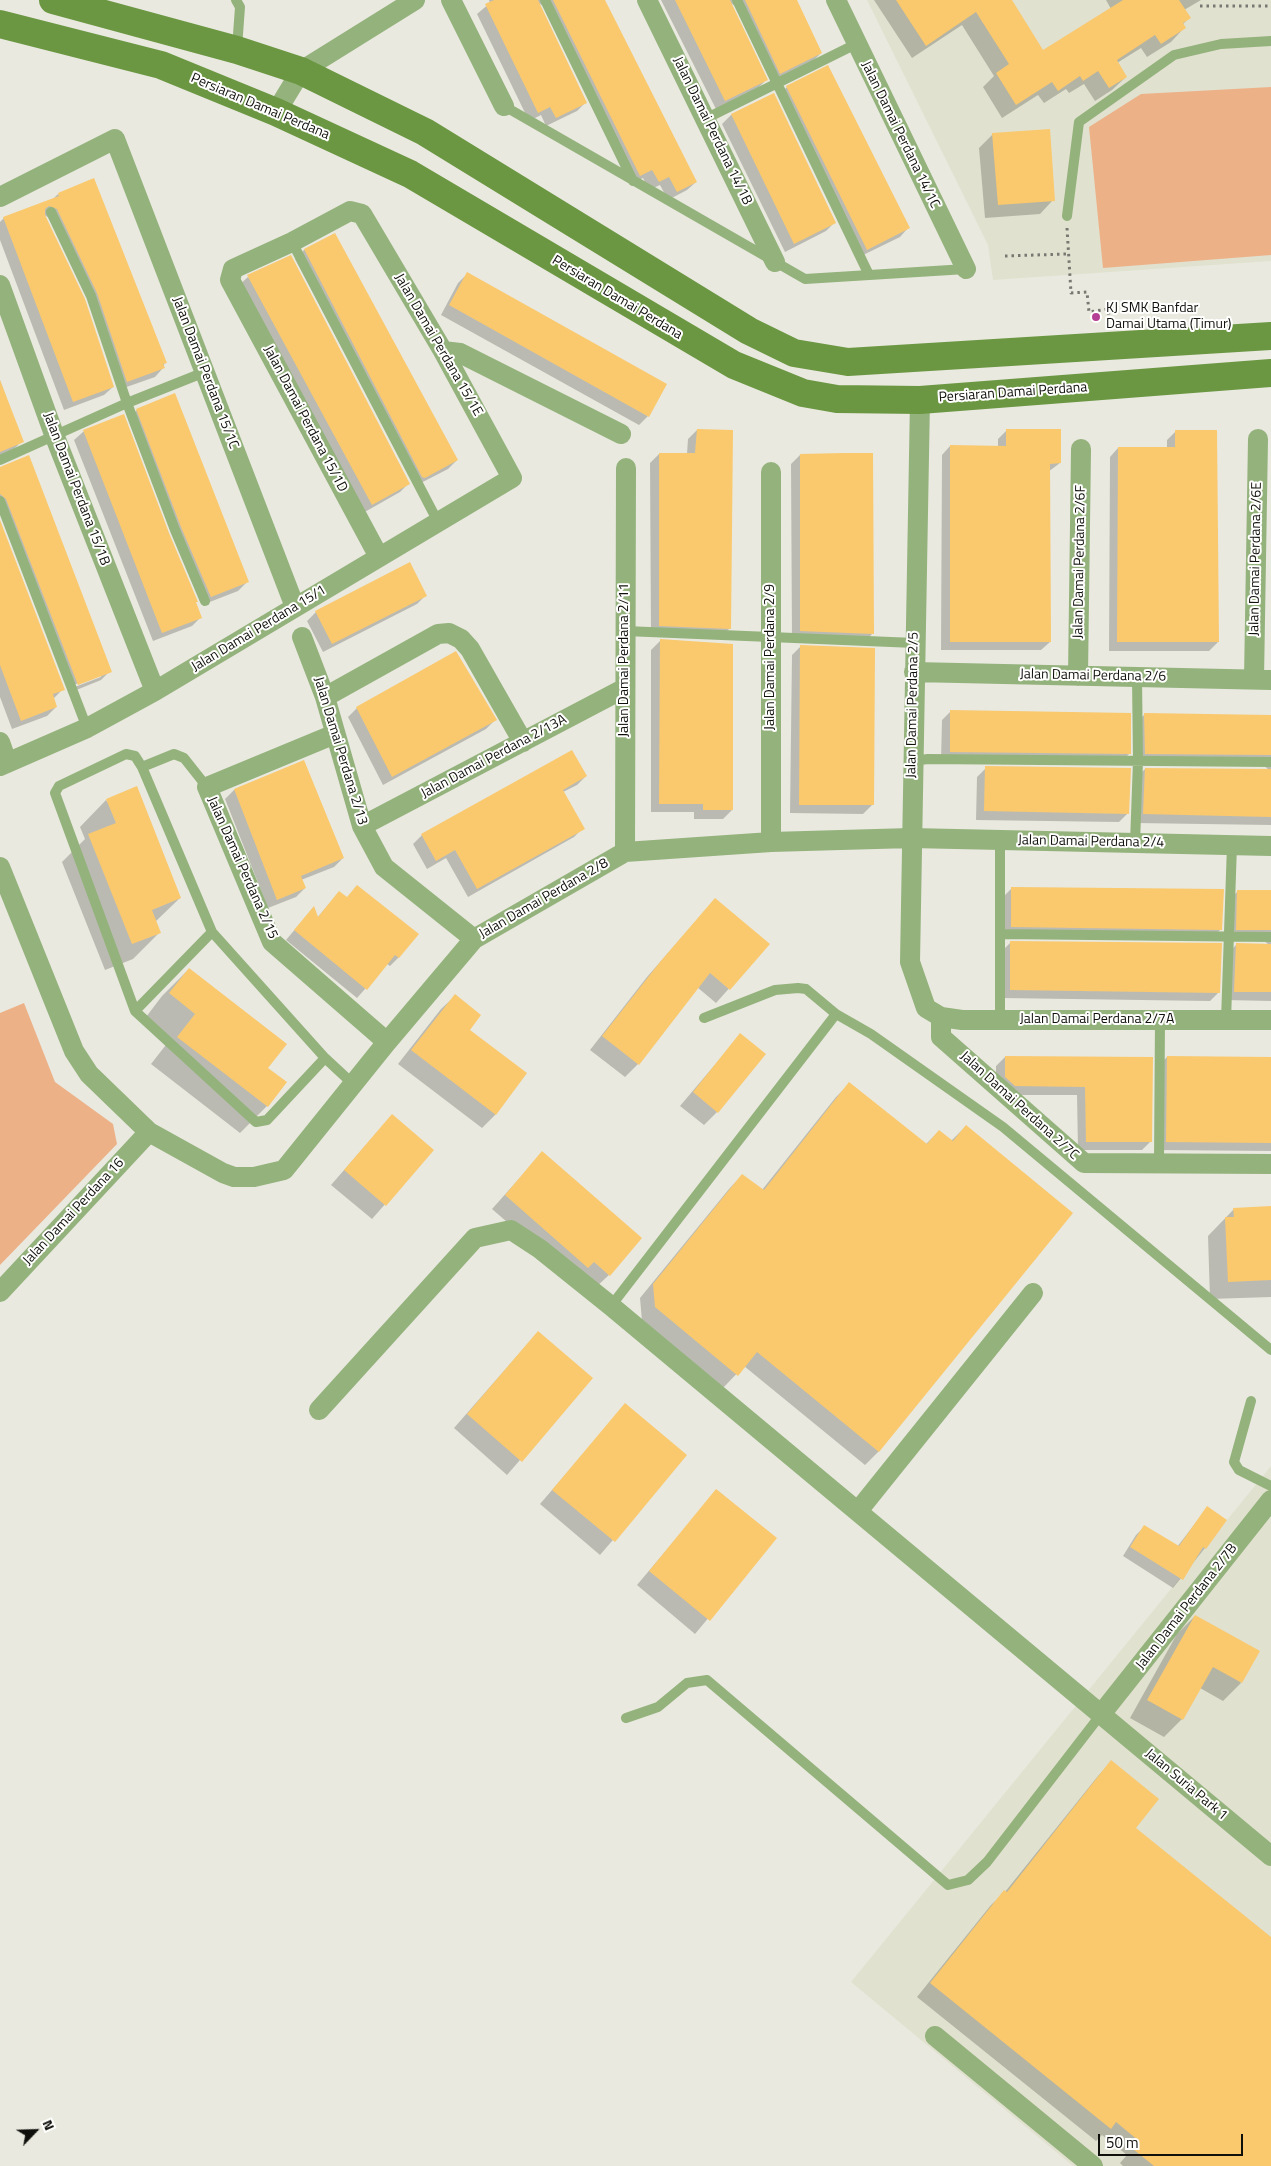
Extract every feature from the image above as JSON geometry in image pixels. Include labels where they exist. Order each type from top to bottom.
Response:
[{"type":"main road","points":[[53,0],[237,50],[301,71],[426,132],[772,344],[794,353],[848,362],[1271,336]]},
{"type":"main road","name":"Persiaran Damai Perdana","points":[[0,24],[161,65],[276,112],[410,174],[700,348],[734,365],[803,393],[836,399],[920,400],[1271,373]]},
{"type":"main road","points":[[700,348],[696,332],[697,323],[704,316],[710,314],[730,318]]},
{"type":"street","points":[[276,112],[301,71],[415,0]]},
{"type":"street","points":[[450,0],[504,106]]},
{"type":"street","name":"Jalan Damai Perdana 14/1B","points":[[647,0],[707,118],[775,262]]},
{"type":"street","name":"Jalan Damai Perdana 14/1C","points":[[836,0],[966,269]]},
{"type":"street","name":"Jalan Damai Perdana 15/1C","points":[[0,197],[115,139],[295,607]]},
{"type":"street","name":"Jalan Damai Perdana 15/1E","points":[[292,242],[350,211],[362,214],[443,351],[512,478]]},
{"type":"street","name":"Jalan Damai Perdana 15/1D","points":[[292,242],[233,269],[230,280],[379,557]]},
{"type":"street","name":"Jalan Damai Perdana 15/1B","points":[[0,285],[55,437],[155,691]]},
{"type":"street","points":[[443,351],[460,353],[621,434]]},
{"type":"street","name":"Jalan Damai Perdana 2/5","points":[[920,400],[912,761],[910,962],[933,1013]]},
{"type":"street","name":"Jalan Damai Perdana 2/6E","points":[[1258,439],[1263,679]]},
{"type":"street","name":"Jalan Damai Perdana 2/6F","points":[[1078,676],[1081,449]]},
{"type":"street","name":"Jalan Damai Perdana 2/11","points":[[625,852],[626,468]]},
{"type":"street","name":"Jalan Damai Perdana 2/9","points":[[771,472],[771,842]]},
{"type":"street","name":"Jalan Damai Perdana 15/1","points":[[4,764],[87,728],[155,691],[512,478]]},
{"type":"street","points":[[325,697],[438,634],[448,633],[461,638],[470,649],[523,742]]},
{"type":"street","name":"Jalan Damai Perdana 2/13","points":[[302,637],[325,697],[362,826],[384,868],[474,939]]},
{"type":"street","name":"Jalan Damai Perdana 2/6","points":[[914,672],[1263,679]]},
{"type":"street","name":"Jalan Damai Perdana 2/13A","points":[[362,826],[625,688]]},
{"type":"street","points":[[207,787],[335,734]]},
{"type":"street","points":[[0,742],[4,764]]},
{"type":"street","name":"Jalan Damai Perdana 2/15","points":[[207,787],[272,942],[387,1042]]},
{"type":"street","name":"Jalan Damai Perdana 2/8","points":[[149,1132],[212,1168],[234,1177],[261,1176],[284,1170],[387,1042],[474,939],[625,852],[771,842],[911,838]]},
{"type":"street","name":"Jalan Damai Perdana 2/4","points":[[911,838],[1271,846]]},
{"type":"street","points":[[0,867],[74,1051],[90,1074],[149,1132]]},
{"type":"street","name":"Jalan Damai Perdana 2/7A","points":[[933,1013],[1000,1020],[1271,1020]]},
{"type":"street","name":"Jalan Damai Perdana 2/7C","points":[[933,1013],[941,1037],[1084,1163],[1271,1164]]},
{"type":"street","name":"Jalan Damai Perdana 16","points":[[0,1292],[149,1132]]},
{"type":"street","name":"Jalan Suria Park 1","points":[[319,1410],[475,1238],[511,1230],[540,1248],[611,1306],[1102,1713],[1271,1856]]},
{"type":"street","points":[[858,1511],[1033,1293]]},
{"type":"street","name":"Jalan Damai Perdana 2/7B","points":[[1102,1713],[1271,1500]]},
{"type":"street","points":[[935,2036],[1093,2166]]},
{"type":"lane","points":[[236,0],[240,7],[237,50]]},
{"type":"lane","points":[[545,0],[633,181]]},
{"type":"lane","points":[[736,0],[869,275]]},
{"type":"lane","points":[[1067,216],[1079,122],[1174,55],[1222,44],[1271,41]]},
{"type":"lane","points":[[707,118],[856,44]]},
{"type":"lane","points":[[504,106],[805,279],[966,269]]},
{"type":"lane","points":[[51,212],[91,296],[127,403],[175,530],[205,601]]},
{"type":"lane","points":[[292,242],[438,522]]},
{"type":"lane","points":[[0,460],[55,437],[127,403],[205,372]]},
{"type":"lane","points":[[0,501],[87,728]]},
{"type":"lane","points":[[625,631],[915,643]]},
{"type":"lane","points":[[1135,843],[1138,761],[1137,677]]},
{"type":"lane","points":[[325,1058],[267,1120],[256,1122],[136,1011],[55,793],[60,786],[126,754],[135,756],[142,767],[212,932],[325,1058],[353,1084]]},
{"type":"lane","name":"Jalan Damai Perdana 2/15","points":[[142,767],[174,754],[184,758],[207,787]]},
{"type":"lane","points":[[912,761],[928,759],[1271,762]]},
{"type":"lane","points":[[1000,840],[1000,1020]]},
{"type":"lane","points":[[1226,1020],[1232,845]]},
{"type":"lane","points":[[136,1011],[212,932]]},
{"type":"lane","points":[[1001,934],[1271,937]]},
{"type":"lane","points":[[704,1018],[776,990],[806,989],[836,1014],[871,1034],[1003,1127],[1271,1350]]},
{"type":"lane","points":[[611,1306],[836,1014]]},
{"type":"lane","points":[[1159,1163],[1160,1020]]},
{"type":"lane","points":[[1251,1401],[1234,1462],[1239,1470],[1271,1486]]},
{"type":"lane","points":[[626,1718],[658,1707],[687,1683],[707,1680],[948,1885],[968,1880],[987,1862],[1102,1713]]},
{"type":"path","points":[[1200,6],[1271,6]]},
{"type":"path","points":[[1067,216],[1067,254],[1071,293],[1087,292],[1089,312],[1108,309]]},
{"type":"path","points":[[1005,256],[1067,254]]},
{"type":"shaded area","points":[[867,0],[1271,0],[1271,261],[993,280],[988,245]]},
{"type":"shaded area","points":[[1271,87],[1271,255],[1103,268],[1089,127],[1141,94]]},
{"type":"shaded area","points":[[24,1003],[55,1082],[113,1124],[117,1144],[0,1265],[0,1013]]},
{"type":"shaded area","points":[[1271,1466],[1271,2166],[1073,2166],[851,1982]]},
{"type":"building","points":[[494,0],[538,0],[587,103],[556,118],[550,107],[538,113],[485,4]]},
{"type":"building","points":[[553,0],[605,0],[697,182],[677,192],[669,177],[659,182],[652,170],[640,176]]},
{"type":"building","points":[[675,0],[730,0],[768,80],[725,101]]},
{"type":"building","points":[[745,0],[797,0],[822,53],[780,74]]},
{"type":"building","points":[[896,0],[1012,0],[1043,50],[1123,0],[1179,0],[1191,18],[1183,23],[1186,28],[1161,44],[1155,35],[1117,60],[1127,77],[1109,88],[1098,71],[1083,81],[1080,76],[1058,91],[1052,82],[1016,105],[996,73],[1009,64],[976,12],[926,46]]},
{"type":"building","points":[[828,65],[910,228],[867,250],[786,86]]},
{"type":"building","points":[[774,93],[836,223],[794,244],[731,114]]},
{"type":"building","points":[[1050,129],[1055,201],[998,205],[992,133]]},
{"type":"building","points":[[94,178],[167,363],[163,364],[165,368],[127,382],[97,293],[57,209],[49,206],[45,209],[45,215],[85,299],[114,387],[73,402],[3,217],[59,196],[58,193]]},
{"type":"building","points":[[335,233],[458,460],[425,478],[422,477],[304,249]]},
{"type":"building","points":[[291,255],[410,484],[372,505],[247,275]]},
{"type":"building","points":[[467,272],[667,384],[649,417],[449,305]]},
{"type":"building","points":[[0,380],[24,442],[0,452]]},
{"type":"building","points":[[175,393],[249,582],[211,597],[181,527],[136,409]]},
{"type":"building","points":[[124,414],[169,533],[198,602],[196,602],[202,618],[162,633],[83,430]]},
{"type":"building","points":[[697,429],[733,430],[731,629],[659,626],[659,453],[695,453]]},
{"type":"building","points":[[1006,429],[1061,429],[1061,463],[1050,464],[1051,642],[950,642],[950,445],[1006,446]]},
{"type":"building","points":[[1175,430],[1217,430],[1219,642],[1117,642],[1118,447],[1175,447]]},
{"type":"building","points":[[873,453],[874,634],[800,631],[800,454]]},
{"type":"building","points":[[29,455],[112,672],[78,685],[6,499],[0,494],[0,467]]},
{"type":"building","points":[[0,520],[65,690],[53,694],[57,707],[21,721],[0,665]]},
{"type":"building","points":[[410,562],[427,596],[332,644],[315,611]]},
{"type":"building","points":[[660,639],[733,644],[733,810],[703,810],[703,804],[659,804]]},
{"type":"building","points":[[800,645],[875,648],[874,805],[799,805]]},
{"type":"building","points":[[456,651],[497,720],[392,777],[356,707]]},
{"type":"building","points":[[950,710],[1131,713],[1131,754],[950,752]]},
{"type":"building","points":[[1144,713],[1271,715],[1271,755],[1145,754]]},
{"type":"building","points":[[572,750],[587,776],[563,790],[585,829],[477,889],[455,850],[436,861],[421,834]]},
{"type":"building","points":[[304,760],[344,858],[301,876],[306,888],[277,900],[234,789]]},
{"type":"building","points":[[985,766],[1131,768],[1129,814],[984,811]]},
{"type":"building","points":[[1145,768],[1271,769],[1271,817],[1143,814]]},
{"type":"building","points":[[137,786],[181,898],[152,910],[161,933],[132,944],[88,834],[116,823],[106,799]]},
{"type":"building","points":[[357,885],[419,934],[399,958],[395,955],[367,990],[294,930],[314,906],[318,917],[339,891],[347,897]]},
{"type":"building","points":[[1011,887],[1224,889],[1222,930],[1011,927]]},
{"type":"building","points":[[1237,890],[1271,890],[1271,930],[1236,930]]},
{"type":"building","points":[[715,898],[770,944],[730,990],[710,973],[639,1065],[602,1036],[660,962]]},
{"type":"building","points":[[1010,941],[1222,943],[1220,993],[1010,990]]},
{"type":"building","points":[[1236,943],[1271,944],[1271,992],[1234,992]]},
{"type":"building","points":[[189,968],[287,1044],[268,1068],[287,1082],[268,1107],[177,1037],[195,1014],[169,993]]},
{"type":"building","points":[[455,994],[481,1015],[470,1030],[527,1073],[496,1115],[411,1050]]},
{"type":"building","points":[[740,1033],[766,1054],[718,1113],[693,1092]]},
{"type":"building","points":[[1005,1056],[1153,1057],[1152,1142],[1086,1142],[1085,1087],[1015,1086],[1005,1077]]},
{"type":"building","points":[[1167,1056],[1271,1057],[1271,1143],[1166,1142]]},
{"type":"building","points":[[849,1082],[927,1144],[939,1130],[953,1141],[966,1125],[1073,1213],[879,1452],[757,1352],[738,1376],[655,1307],[653,1284],[742,1174],[764,1190]]},
{"type":"building","points":[[392,1114],[434,1150],[386,1206],[344,1170]]},
{"type":"building","points":[[542,1151],[642,1238],[610,1276],[594,1262],[588,1268],[505,1195]]},
{"type":"building","points":[[1271,1206],[1271,1280],[1228,1282],[1225,1217],[1234,1217],[1233,1208]]},
{"type":"building","points":[[538,1331],[593,1378],[522,1462],[467,1414]]},
{"type":"building","points":[[625,1403],[687,1455],[615,1542],[552,1490]]},
{"type":"building","points":[[716,1489],[777,1538],[710,1621],[649,1571]]},
{"type":"building","points":[[1207,1506],[1227,1520],[1206,1549],[1203,1547],[1183,1580],[1130,1547],[1144,1525],[1179,1546]]},
{"type":"building","points":[[1195,1615],[1260,1651],[1242,1683],[1213,1667],[1183,1720],[1147,1700]]},
{"type":"building","points":[[1111,1760],[1159,1799],[1136,1828],[1271,1937],[1271,2166],[1154,2166],[1133,2149],[1139,2141],[1116,2122],[1111,2129],[930,1983],[1004,1890],[1007,1892]]},
{"type":"place","name":"KJ SMK Banfdar Damai Utama (Timur)","points":[[1096,317]]}]
